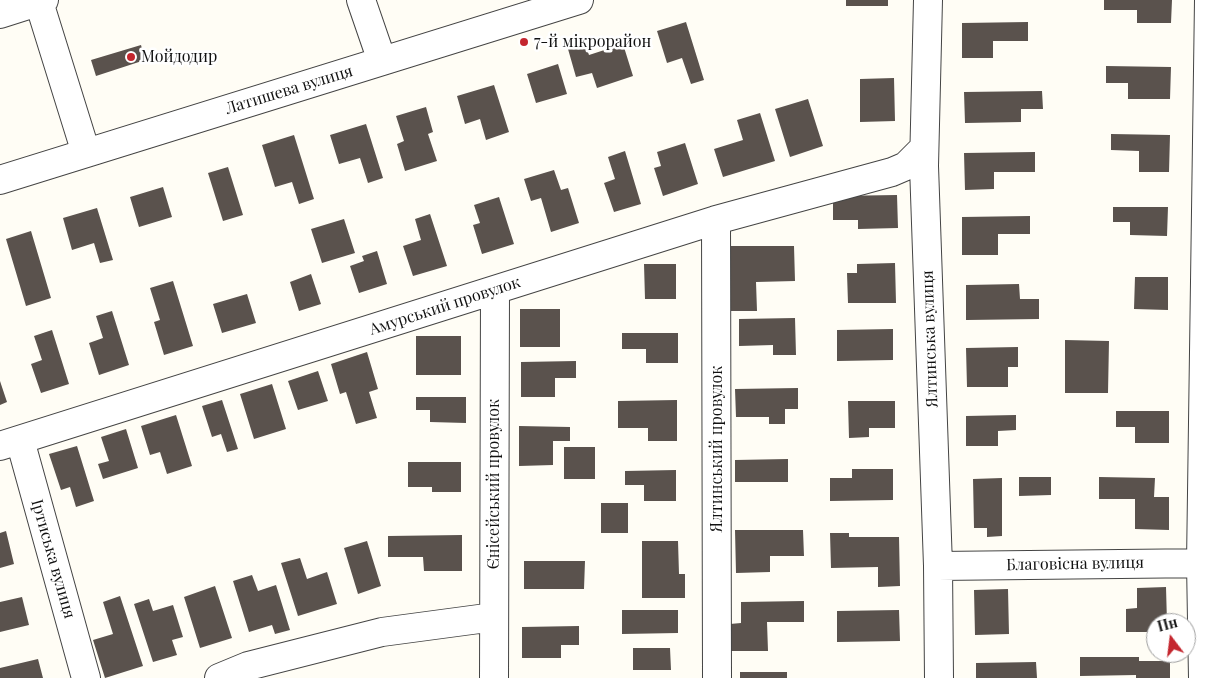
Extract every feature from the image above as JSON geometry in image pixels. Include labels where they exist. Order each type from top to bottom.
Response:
[{"type":"street","points":[[361,0],[382,61]]},
{"type":"street","name":"Латишева вулиця","points":[[0,180],[382,61],[546,5],[579,0]]},
{"type":"street","name":"Ялтинська вулиця","points":[[928,0],[924,148],[938,566],[939,678]]},
{"type":"street","points":[[1203,678],[1206,563],[1209,0]]},
{"type":"street","points":[[0,14],[41,1],[86,153]]},
{"type":"street","name":"Амурський провулок","points":[[10,443],[716,220],[892,172],[906,166],[924,148]]},
{"type":"street","points":[[892,172],[906,175],[925,190]]},
{"type":"street","name":"Ялтинський провулок","points":[[716,220],[717,678]]},
{"type":"street","name":"Єнісейський провулок","points":[[494,678],[495,290]]},
{"type":"street","name":"Іртиська вулиця","points":[[10,443],[86,678]]},
{"type":"street","name":"Благовісна вулиця","points":[[938,566],[1206,563]]},
{"type":"street","points":[[219,678],[248,666],[382,632],[494,617]]},
{"type":"building","points":[[846,0],[888,0],[888,6],[846,6]]},
{"type":"building","points":[[1104,0],[1172,0],[1171,23],[1137,23],[1137,10],[1104,10]]},
{"type":"building","points":[[686,22],[704,80],[691,84],[682,58],[667,63],[657,31]]},
{"type":"building","points":[[1028,22],[1028,41],[993,41],[993,58],[962,58],[962,23]]},
{"type":"building","points":[[585,44],[589,55],[623,44],[633,76],[597,88],[592,73],[576,77],[568,49]]},
{"type":"building","points":[[141,45],[145,60],[96,76],[91,60]]},
{"type":"building","points":[[558,64],[567,94],[536,103],[527,74]]},
{"type":"building","points":[[1106,66],[1171,67],[1170,99],[1128,99],[1128,83],[1106,83]]},
{"type":"building","points":[[894,78],[895,121],[860,122],[860,79]]},
{"type":"building","points":[[494,85],[509,132],[486,140],[480,119],[465,124],[457,96]]},
{"type":"building","points":[[1042,91],[1043,109],[1021,109],[1021,122],[965,123],[964,92]]},
{"type":"building","points":[[808,99],[823,146],[790,157],[775,109]]},
{"type":"building","points":[[426,107],[433,132],[428,134],[437,161],[405,171],[397,144],[404,141],[396,116]]},
{"type":"building","points":[[760,113],[775,161],[723,177],[714,149],[743,140],[737,120]]},
{"type":"building","points":[[366,124],[383,178],[368,183],[360,158],[339,164],[330,135]]},
{"type":"building","points":[[1111,134],[1170,135],[1169,172],[1139,172],[1139,151],[1111,150]]},
{"type":"building","points":[[294,135],[314,199],[299,204],[292,182],[275,187],[262,145]]},
{"type":"building","points":[[685,143],[698,184],[663,196],[654,168],[661,166],[657,152]]},
{"type":"building","points":[[625,151],[641,204],[614,212],[604,183],[615,179],[608,157]]},
{"type":"building","points":[[1035,152],[1035,172],[994,172],[994,189],[965,190],[964,153]]},
{"type":"building","points":[[228,167],[243,215],[223,221],[208,173]]},
{"type":"building","points":[[554,170],[561,190],[568,188],[579,223],[551,232],[541,198],[531,201],[524,179]]},
{"type":"building","points":[[163,187],[172,217],[139,227],[130,197]]},
{"type":"building","points":[[897,195],[898,228],[858,229],[858,220],[833,220],[833,196]]},
{"type":"building","points":[[499,197],[514,244],[482,254],[473,225],[480,223],[474,205]]},
{"type":"building","points":[[1113,207],[1168,207],[1167,236],[1130,235],[1130,222],[1113,222]]},
{"type":"building","points":[[97,208],[113,260],[100,263],[94,243],[72,250],[63,218]]},
{"type":"building","points":[[430,214],[447,266],[413,276],[403,246],[421,240],[415,219]]},
{"type":"building","points":[[1030,216],[1030,234],[998,234],[998,255],[962,255],[962,217]]},
{"type":"building","points":[[344,219],[355,253],[322,263],[311,229]]},
{"type":"building","points":[[31,231],[51,298],[26,306],[6,239]]},
{"type":"building","points":[[728,246],[794,246],[795,281],[756,282],[757,311],[729,311]]},
{"type":"building","points":[[377,251],[387,284],[359,293],[350,266],[364,261],[362,256]]},
{"type":"building","points":[[895,263],[896,303],[848,303],[847,273],[857,273],[857,264]]},
{"type":"building","points":[[644,264],[676,264],[676,299],[645,299]]},
{"type":"building","points":[[311,274],[321,304],[299,311],[290,282]]},
{"type":"building","points":[[1135,277],[1168,277],[1168,310],[1134,309]]},
{"type":"building","points":[[173,281],[193,346],[164,355],[154,322],[160,320],[150,288]]},
{"type":"building","points":[[1019,284],[1020,299],[1039,299],[1039,319],[966,320],[966,285]]},
{"type":"building","points":[[247,294],[256,323],[222,333],[213,304]]},
{"type":"building","points":[[520,309],[560,309],[560,347],[520,347]]},
{"type":"building","points":[[112,311],[129,365],[99,375],[89,343],[103,338],[96,316]]},
{"type":"building","points":[[795,318],[796,355],[773,355],[773,345],[739,346],[739,319]]},
{"type":"building","points":[[893,329],[893,360],[837,361],[837,330]]},
{"type":"building","points":[[52,330],[69,384],[41,393],[31,364],[42,360],[34,336]]},
{"type":"building","points":[[622,333],[678,333],[678,363],[646,363],[646,349],[622,349]]},
{"type":"building","points":[[416,336],[461,336],[461,375],[416,375]]},
{"type":"building","points":[[1065,340],[1109,341],[1108,393],[1065,393]]},
{"type":"building","points":[[1018,347],[1018,367],[1008,367],[1008,387],[967,387],[966,348]]},
{"type":"building","points":[[367,352],[378,389],[369,392],[377,418],[356,424],[346,392],[340,394],[331,364]]},
{"type":"building","points":[[576,361],[576,378],[555,378],[555,397],[521,397],[521,362]]},
{"type":"building","points":[[318,371],[328,401],[298,410],[288,381]]},
{"type":"building","points":[[0,381],[7,402],[0,405]]},
{"type":"building","points":[[272,384],[286,429],[254,439],[240,394]]},
{"type":"building","points":[[798,388],[798,409],[785,409],[785,424],[769,424],[769,417],[736,417],[735,389]]},
{"type":"building","points":[[416,397],[466,397],[466,423],[430,422],[430,410],[416,410]]},
{"type":"building","points":[[222,400],[238,449],[227,452],[221,434],[212,437],[202,406]]},
{"type":"building","points":[[677,400],[677,441],[648,441],[648,428],[618,428],[618,401]]},
{"type":"building","points":[[848,401],[895,401],[895,428],[869,428],[869,437],[849,438]]},
{"type":"building","points":[[1116,411],[1169,411],[1169,443],[1135,443],[1135,427],[1116,427]]},
{"type":"building","points":[[176,415],[192,466],[167,474],[160,452],[150,455],[141,426]]},
{"type":"building","points":[[1016,415],[1016,430],[998,431],[998,446],[966,446],[966,416]]},
{"type":"building","points":[[519,426],[570,427],[570,441],[553,441],[553,465],[519,466]]},
{"type":"building","points":[[126,429],[138,468],[103,479],[98,464],[109,461],[101,437]]},
{"type":"building","points":[[77,446],[94,501],[76,507],[70,487],[61,490],[49,454]]},
{"type":"building","points":[[564,447],[595,447],[595,479],[564,479]]},
{"type":"building","points":[[788,459],[788,482],[735,482],[735,460]]},
{"type":"building","points":[[408,462],[461,462],[461,492],[432,492],[432,487],[408,487]]},
{"type":"building","points":[[852,469],[893,469],[893,500],[830,501],[830,478],[852,478]]},
{"type":"building","points":[[676,470],[676,501],[644,501],[644,485],[625,485],[625,471]]},
{"type":"building","points":[[1019,477],[1051,477],[1051,495],[1019,496]]},
{"type":"building","points":[[1099,477],[1155,478],[1154,497],[1169,497],[1169,530],[1135,529],[1135,499],[1099,499]]},
{"type":"building","points":[[1002,478],[1002,536],[987,537],[987,528],[974,528],[973,479]]},
{"type":"building","points":[[601,503],[628,503],[628,533],[601,533]]},
{"type":"building","points":[[735,530],[803,530],[804,556],[770,556],[770,572],[736,573]]},
{"type":"building","points":[[6,531],[14,564],[0,568],[0,533]]},
{"type":"building","points":[[830,533],[849,533],[849,537],[899,537],[900,586],[878,587],[878,567],[831,568]]},
{"type":"building","points":[[462,535],[462,571],[424,571],[423,557],[388,557],[388,536]]},
{"type":"building","points":[[367,541],[381,586],[358,594],[344,548]]},
{"type":"building","points":[[642,541],[678,541],[679,574],[685,574],[685,598],[642,598]]},
{"type":"building","points":[[300,558],[307,579],[327,572],[337,604],[298,616],[281,563]]},
{"type":"building","points":[[524,561],[585,561],[584,589],[524,589]]},
{"type":"building","points":[[252,575],[258,591],[276,585],[290,630],[275,634],[272,625],[249,632],[233,581]]},
{"type":"building","points":[[215,586],[232,638],[200,648],[184,597]]},
{"type":"building","points":[[1166,587],[1167,613],[1146,613],[1146,632],[1126,632],[1126,609],[1137,608],[1137,588]]},
{"type":"building","points":[[1008,589],[1009,634],[975,635],[974,590]]},
{"type":"building","points":[[120,596],[143,666],[105,678],[93,640],[113,634],[103,602]]},
{"type":"building","points":[[22,597],[29,625],[0,632],[0,602]]},
{"type":"building","points":[[149,599],[153,611],[173,605],[183,637],[172,640],[177,655],[153,662],[134,604]]},
{"type":"building","points":[[804,601],[804,622],[767,622],[768,651],[731,651],[730,624],[741,623],[741,602]]},
{"type":"building","points":[[622,610],[678,610],[678,633],[622,634]]},
{"type":"building","points":[[899,610],[900,641],[837,642],[837,611]]},
{"type":"building","points":[[579,626],[579,645],[561,645],[561,658],[522,658],[522,627]]},
{"type":"building","points":[[633,648],[670,648],[671,670],[633,670]]},
{"type":"building","points":[[1080,657],[1139,657],[1139,661],[1146,661],[1146,663],[1170,663],[1170,678],[1136,678],[1136,675],[1080,676]]},
{"type":"building","points":[[38,659],[43,678],[0,678],[0,668]]},
{"type":"building","points":[[1036,662],[1037,678],[976,678],[976,663]]},
{"type":"building","points":[[740,672],[787,672],[787,678],[740,678]]},
{"type":"place","name":"7-й мікрорайон","points":[[524,42]]},
{"type":"place","name":"Мойдодир","points":[[131,57]]}]
